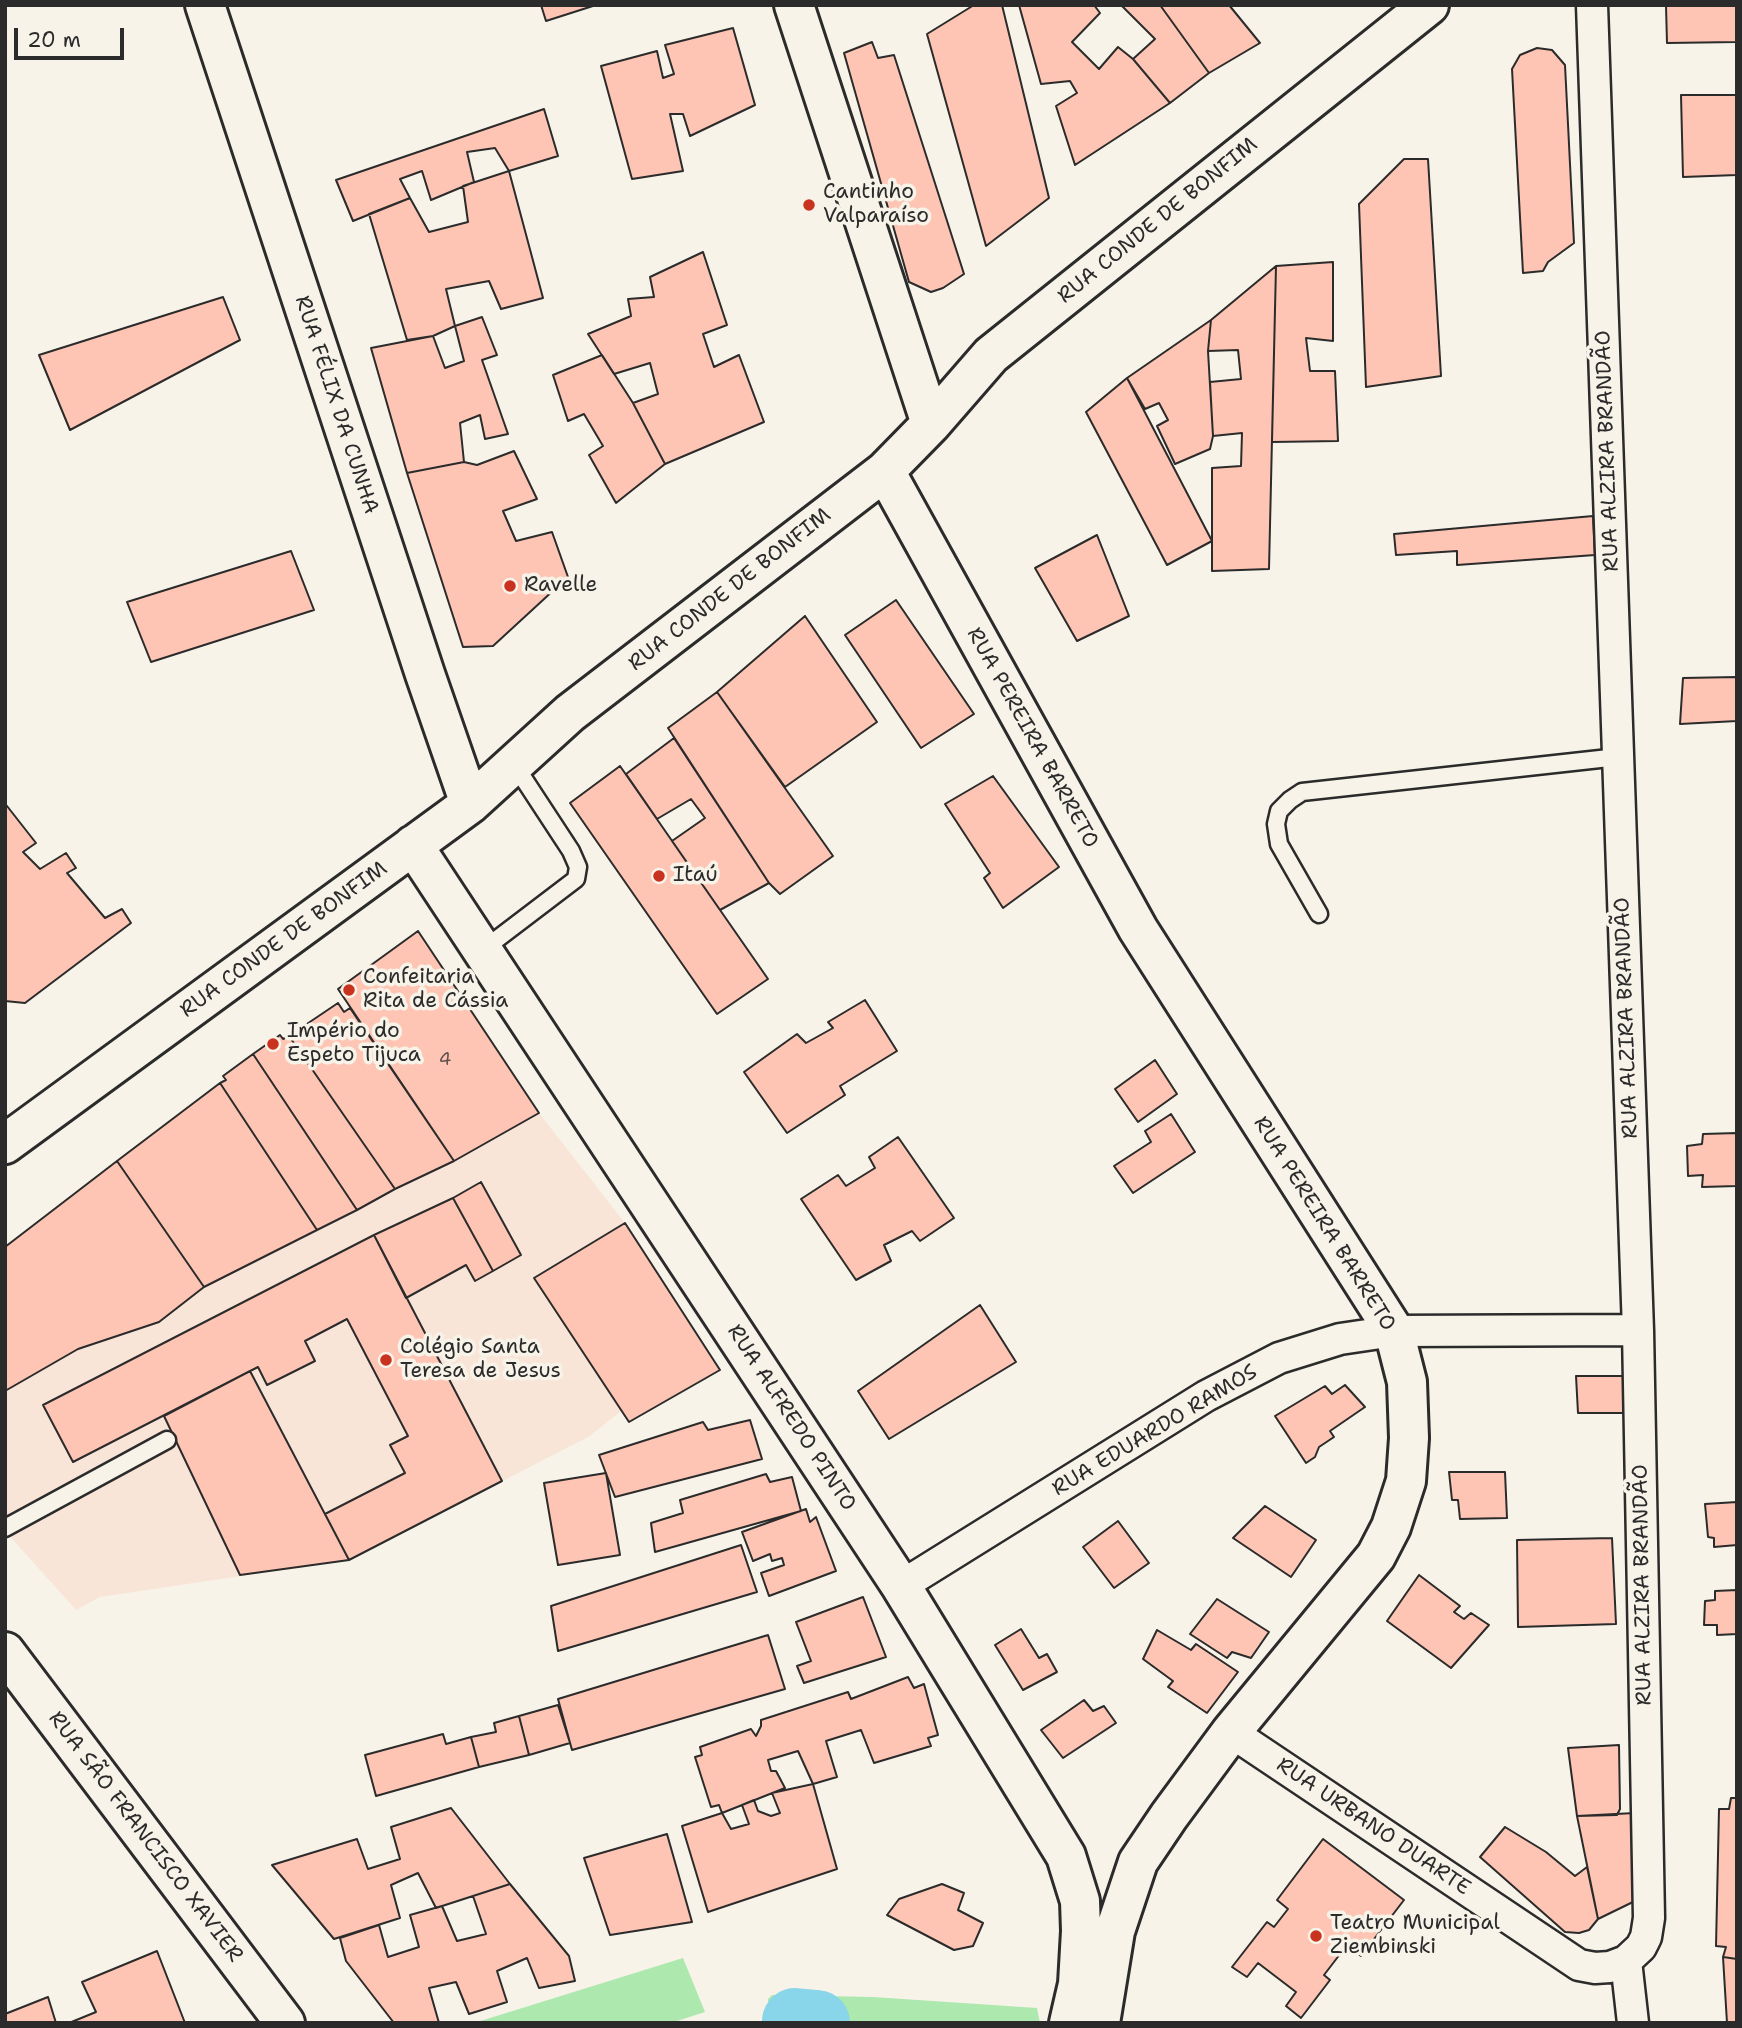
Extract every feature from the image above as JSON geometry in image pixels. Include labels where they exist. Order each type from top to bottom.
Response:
[{"type":"street","name":"RUA FÉLIX DA CUNHA","points":[[205,5],[416,648],[470,804]]},
{"type":"street","points":[[794,5],[931,424]]},
{"type":"street","name":"RUA ALZIRA BRANDÃO","points":[[1592,5],[1638,1330],[1649,1919],[1641,1947],[1626,1961]]},
{"type":"street","name":"RUA CONDE DE BONFIM","points":[[5,1144],[470,804],[570,713],[885,471],[931,424],[990,355],[1426,6]]},
{"type":"street","name":"RUA PEREIRA BARRETO","points":[[885,471],[1138,929],[1394,1331],[1407,1382],[1409,1438],[1406,1481],[1391,1527],[1376,1556],[1231,1732],[1138,1862],[1115,1931],[1100,2023]]},
{"type":"street","name":"RUA ALFREDO PINTO","points":[[413,845],[901,1586],[1066,1856],[1080,1901],[1081,1931],[1077,1984],[1069,2023]]},
{"type":"street","name":"RUA EDUARDO RAMOS","points":[[901,1586],[1206,1396],[1279,1358],[1340,1339],[1394,1331],[1638,1330]]},
{"type":"street","name":"RUA SÃO FRANCISCO XAVIER","points":[[5,1652],[285,2023]]},
{"type":"street","name":"RUA URBANO DUARTE","points":[[1231,1732],[1579,1965],[1610,1967],[1626,1961]]},
{"type":"street","points":[[1066,1856],[1090,1868],[1106,1869],[1138,1862]]},
{"type":"street","points":[[1626,1961],[1633,2023]]},
{"type":"lane","points":[[1319,914],[1279,844],[1276,824],[1279,811],[1302,792],[1618,757]]},
{"type":"lane","points":[[484,949],[576,879],[578,867],[571,851],[514,764]]},
{"type":"lane","points":[[5,1528],[167,1440]]},
{"type":"shaded area","name":"Colégio Santa Teresa de Jesus","points":[[539,1113],[625,1223],[720,1370],[629,1422],[621,1411],[590,1436],[349,1560],[100,1597],[76,1610],[5,1531],[5,1391],[78,1349],[159,1322],[204,1287],[454,1161]]},
{"type":"green space","points":[[683,1958],[705,2012],[671,2023],[474,2023]]},
{"type":"green space","points":[[772,1995],[873,1997],[1037,2008],[1040,2023],[769,2023],[768,1999]]},
{"type":"building","points":[[541,5],[596,5],[546,21]]},
{"type":"building","points":[[974,5],[1002,5],[1049,198],[986,246],[927,34]]},
{"type":"building","points":[[1019,5],[1094,5],[1100,13],[1072,42],[1099,69],[1118,47],[1133,59],[1170,103],[1075,165],[1056,106],[1077,93],[1070,81],[1041,84]]},
{"type":"building","points":[[1121,5],[1160,5],[1209,73],[1170,103],[1133,59],[1155,39]]},
{"type":"building","points":[[1160,5],[1229,5],[1260,43],[1209,73]]},
{"type":"building","points":[[1666,6],[1737,6],[1737,42],[1667,43]]},
{"type":"building","points":[[733,28],[755,105],[690,136],[683,114],[670,114],[683,171],[632,179],[601,66],[657,51],[663,78],[674,74],[665,45]]},
{"type":"building","points":[[872,42],[878,58],[894,55],[964,274],[943,288],[931,292],[909,282],[844,53]]},
{"type":"building","points":[[1537,48],[1552,50],[1565,65],[1574,243],[1548,262],[1543,271],[1523,273],[1512,69],[1520,55]]},
{"type":"building","points":[[1681,95],[1737,95],[1737,175],[1683,177]]},
{"type":"building","points":[[544,109],[558,156],[509,171],[495,148],[467,152],[474,182],[431,200],[422,171],[400,179],[410,198],[353,221],[336,180]]},
{"type":"building","points":[[1404,159],[1428,159],[1441,376],[1366,387],[1359,204]]},
{"type":"building","points":[[509,171],[543,298],[501,309],[489,281],[446,289],[455,326],[433,336],[407,340],[369,214],[410,198],[429,232],[468,222],[463,186]]},
{"type":"building","points":[[703,252],[727,325],[703,334],[714,367],[739,355],[764,422],[665,464],[633,403],[658,394],[650,363],[614,374],[588,334],[631,316],[628,299],[654,297],[650,277]]},
{"type":"building","points":[[1333,262],[1333,341],[1306,338],[1310,371],[1335,371],[1338,441],[1272,442],[1276,266]]},
{"type":"building","points":[[1276,266],[1269,569],[1212,571],[1212,468],[1241,466],[1242,433],[1213,436],[1210,382],[1241,379],[1238,350],[1208,351],[1211,320]]},
{"type":"building","points":[[223,297],[240,340],[70,430],[39,355]]},
{"type":"building","points":[[482,317],[497,355],[482,360],[508,434],[485,439],[480,415],[460,423],[464,462],[407,473],[371,348],[433,336],[445,368],[464,361],[455,326]]},
{"type":"building","points":[[1211,320],[1208,351],[1213,436],[1210,449],[1175,464],[1157,426],[1168,420],[1159,403],[1145,409],[1127,378]]},
{"type":"building","points":[[602,355],[633,403],[665,464],[616,503],[589,455],[603,446],[584,414],[568,421],[553,375]]},
{"type":"building","points":[[1127,378],[1212,541],[1167,565],[1086,412]]},
{"type":"building","points":[[514,451],[537,499],[503,511],[516,541],[552,532],[568,577],[493,646],[463,647],[407,473],[464,462],[477,465]]},
{"type":"building","points":[[1593,516],[1595,555],[1457,565],[1457,551],[1396,555],[1394,534]]},
{"type":"building","points":[[1097,535],[1129,616],[1077,641],[1035,568]]},
{"type":"building","points":[[291,551],[314,610],[151,662],[127,602]]},
{"type":"building","points":[[896,600],[974,714],[921,748],[845,635]]},
{"type":"building","points":[[805,616],[877,722],[785,787],[717,692]]},
{"type":"building","points":[[1737,677],[1737,721],[1680,724],[1683,678]]},
{"type":"building","points":[[717,692],[833,856],[780,894],[769,883],[668,728]]},
{"type":"building","points":[[674,738],[769,883],[720,910],[672,841],[705,818],[691,799],[657,819],[626,774]]},
{"type":"building","name":"Itaú","points":[[620,766],[768,979],[717,1014],[570,803]]},
{"type":"building","points":[[993,776],[1059,867],[1003,908],[984,878],[990,873],[945,804]]},
{"type":"building","points":[[7,806],[36,843],[23,852],[40,869],[66,853],[76,868],[67,873],[105,918],[122,909],[131,923],[25,1003],[5,1001]]},
{"type":"building","points":[[418,931],[539,1113],[454,1161],[338,989]]},
{"type":"building","points":[[865,1000],[897,1051],[840,1086],[845,1095],[787,1133],[744,1072],[797,1034],[806,1043],[833,1028],[828,1022]]},
{"type":"building","points":[[338,1003],[344,1012],[350,1008],[454,1161],[395,1189],[289,1036]]},
{"type":"building","points":[[280,1035],[283,1039],[289,1036],[395,1189],[357,1210],[253,1054]]},
{"type":"building","points":[[253,1054],[357,1210],[317,1230],[220,1083],[226,1080],[223,1076]]},
{"type":"building","points":[[1155,1060],[1177,1094],[1138,1122],[1115,1089]]},
{"type":"building","points":[[220,1083],[317,1230],[204,1287],[117,1161]]},
{"type":"building","points":[[1171,1114],[1195,1152],[1133,1193],[1114,1166],[1151,1142],[1145,1131]]},
{"type":"building","points":[[1737,1133],[1737,1186],[1702,1187],[1703,1175],[1688,1176],[1687,1146],[1702,1144],[1703,1134]]},
{"type":"building","points":[[898,1137],[954,1218],[920,1241],[912,1231],[884,1245],[891,1261],[856,1280],[801,1199],[838,1175],[846,1186],[875,1168],[869,1157]]},
{"type":"building","points":[[117,1161],[204,1287],[159,1322],[78,1349],[5,1391],[5,1247]]},
{"type":"building","points":[[481,1182],[521,1255],[493,1271],[453,1198]]},
{"type":"building","points":[[453,1198],[493,1271],[475,1281],[466,1265],[406,1298],[374,1235]]},
{"type":"building","points":[[625,1223],[720,1370],[629,1422],[534,1278]]},
{"type":"building","points":[[374,1235],[502,1481],[349,1560],[325,1514],[405,1473],[390,1445],[408,1436],[347,1319],[305,1341],[315,1361],[267,1385],[258,1367],[73,1462],[43,1405]]},
{"type":"building","points":[[980,1305],[1016,1362],[889,1439],[858,1391]]},
{"type":"building","points":[[250,1371],[349,1560],[240,1575],[164,1416]]},
{"type":"building","points":[[1576,1376],[1623,1376],[1625,1413],[1578,1413]]},
{"type":"building","points":[[1345,1385],[1365,1407],[1330,1431],[1334,1437],[1319,1447],[1315,1457],[1306,1463],[1275,1416],[1325,1386],[1332,1394]]},
{"type":"building","points":[[750,1420],[762,1459],[615,1497],[599,1455],[703,1422],[708,1430]]},
{"type":"building","points":[[1449,1472],[1505,1472],[1507,1518],[1460,1519],[1458,1500],[1452,1500]]},
{"type":"building","points":[[606,1473],[620,1555],[558,1565],[544,1483]]},
{"type":"building","points":[[766,1474],[770,1482],[792,1477],[801,1511],[655,1552],[651,1523],[683,1513],[680,1500]]},
{"type":"building","points":[[1737,1502],[1737,1545],[1714,1547],[1714,1538],[1708,1537],[1705,1504]]},
{"type":"building","points":[[1265,1506],[1316,1540],[1291,1577],[1233,1538]]},
{"type":"building","points":[[806,1509],[810,1522],[816,1517],[836,1571],[769,1596],[761,1573],[784,1565],[782,1558],[772,1561],[770,1554],[753,1561],[742,1532]]},
{"type":"building","points":[[1118,1521],[1149,1563],[1114,1588],[1083,1547]]},
{"type":"building","points":[[1612,1538],[1616,1624],[1518,1627],[1517,1540]]},
{"type":"building","points":[[741,1545],[757,1592],[558,1651],[551,1606]]},
{"type":"building","points":[[1419,1575],[1460,1606],[1454,1612],[1464,1619],[1471,1613],[1489,1625],[1451,1668],[1387,1621]]},
{"type":"building","points":[[1737,1590],[1737,1634],[1717,1635],[1717,1625],[1704,1625],[1705,1601],[1715,1600],[1715,1591]]},
{"type":"building","points":[[863,1597],[886,1657],[804,1683],[797,1666],[811,1661],[796,1622]]},
{"type":"building","points":[[1217,1599],[1269,1632],[1251,1658],[1232,1652],[1227,1658],[1190,1634]]},
{"type":"building","points":[[1021,1629],[1039,1658],[1047,1654],[1057,1672],[1023,1690],[995,1645]]},
{"type":"building","points":[[1157,1630],[1191,1650],[1196,1644],[1238,1672],[1207,1713],[1168,1687],[1173,1681],[1143,1659]]},
{"type":"building","points":[[768,1635],[785,1689],[572,1750],[558,1699]]},
{"type":"building","points":[[908,1677],[914,1688],[924,1684],[938,1735],[928,1738],[931,1746],[874,1763],[861,1730],[826,1741],[837,1777],[813,1784],[798,1751],[768,1760],[771,1771],[776,1771],[785,1788],[722,1813],[719,1805],[711,1807],[695,1757],[702,1755],[700,1747],[751,1729],[756,1736],[761,1720],[848,1692],[851,1699]]},
{"type":"building","points":[[1084,1700],[1093,1711],[1104,1706],[1116,1723],[1063,1758],[1041,1730]]},
{"type":"building","points":[[558,1705],[570,1743],[529,1755],[519,1716]]},
{"type":"building","points":[[519,1716],[529,1755],[479,1767],[471,1737],[496,1732],[494,1723]]},
{"type":"building","points":[[443,1734],[446,1744],[471,1737],[479,1767],[376,1796],[365,1755]]},
{"type":"building","points":[[1619,1745],[1620,1809],[1617,1815],[1577,1816],[1568,1748]]},
{"type":"building","points":[[813,1784],[837,1869],[708,1912],[682,1826],[722,1813],[731,1829],[749,1824],[742,1805],[754,1800],[758,1811],[771,1816],[780,1813],[772,1793]]},
{"type":"building","points":[[1731,1798],[1737,1798],[1737,1959],[1723,1957],[1726,1947],[1716,1946],[1719,1809],[1729,1809]]},
{"type":"building","points":[[451,1808],[510,1884],[436,1908],[418,1873],[391,1885],[400,1918],[334,1939],[272,1865],[357,1839],[368,1869],[400,1859],[391,1827]]},
{"type":"building","points":[[1635,1813],[1637,1900],[1598,1919],[1577,1816]]},
{"type":"building","points":[[1505,1827],[1546,1852],[1575,1876],[1587,1867],[1598,1919],[1589,1930],[1579,1933],[1565,1932],[1480,1857]]},
{"type":"building","points":[[667,1834],[692,1922],[610,1935],[584,1858]]},
{"type":"building","name":"Teatro Municipal Ziembinski","points":[[1323,1839],[1404,1900],[1361,1956],[1347,1945],[1324,1975],[1330,1980],[1301,2018],[1286,2006],[1296,1992],[1258,1963],[1247,1977],[1232,1967],[1267,1922],[1274,1927],[1288,1909],[1277,1900]]},
{"type":"building","points":[[510,1884],[569,1956],[575,1981],[539,1988],[527,1958],[497,1971],[507,2002],[469,2014],[456,1982],[429,1988],[439,2023],[394,2023],[346,1961],[340,1938],[379,1925],[388,1957],[419,1947],[410,1915],[442,1906],[457,1941],[486,1934],[473,1896]]},
{"type":"building","points":[[942,1884],[964,1893],[958,1910],[983,1923],[973,1946],[954,1950],[887,1915],[899,1899]]},
{"type":"building","points":[[157,1951],[185,2023],[69,2023],[96,2012],[82,1982]]},
{"type":"building","points":[[1723,1957],[1737,1959],[1737,2023],[1727,2023]]},
{"type":"building","points":[[48,1997],[56,2023],[5,2023],[5,2014]]},
{"type":"waterway","points":[[795,2021],[817,2023]]},
{"type":"place","name":"Cantinho Valparaíso","points":[[809,205]]},
{"type":"place","name":"Ravelle","points":[[510,586]]},
{"type":"place","name":"Itaú","points":[[659,876]]},
{"type":"place","name":"Confeitaria Rita de Cássia","points":[[349,990]]},
{"type":"place","name":"Império do Espeto Tijuca","points":[[273,1044]]},
{"type":"place","name":"Colégio Santa Teresa de Jesus","points":[[386,1360]]},
{"type":"place","name":"Teatro Municipal Ziembinski","points":[[1316,1936]]}]
